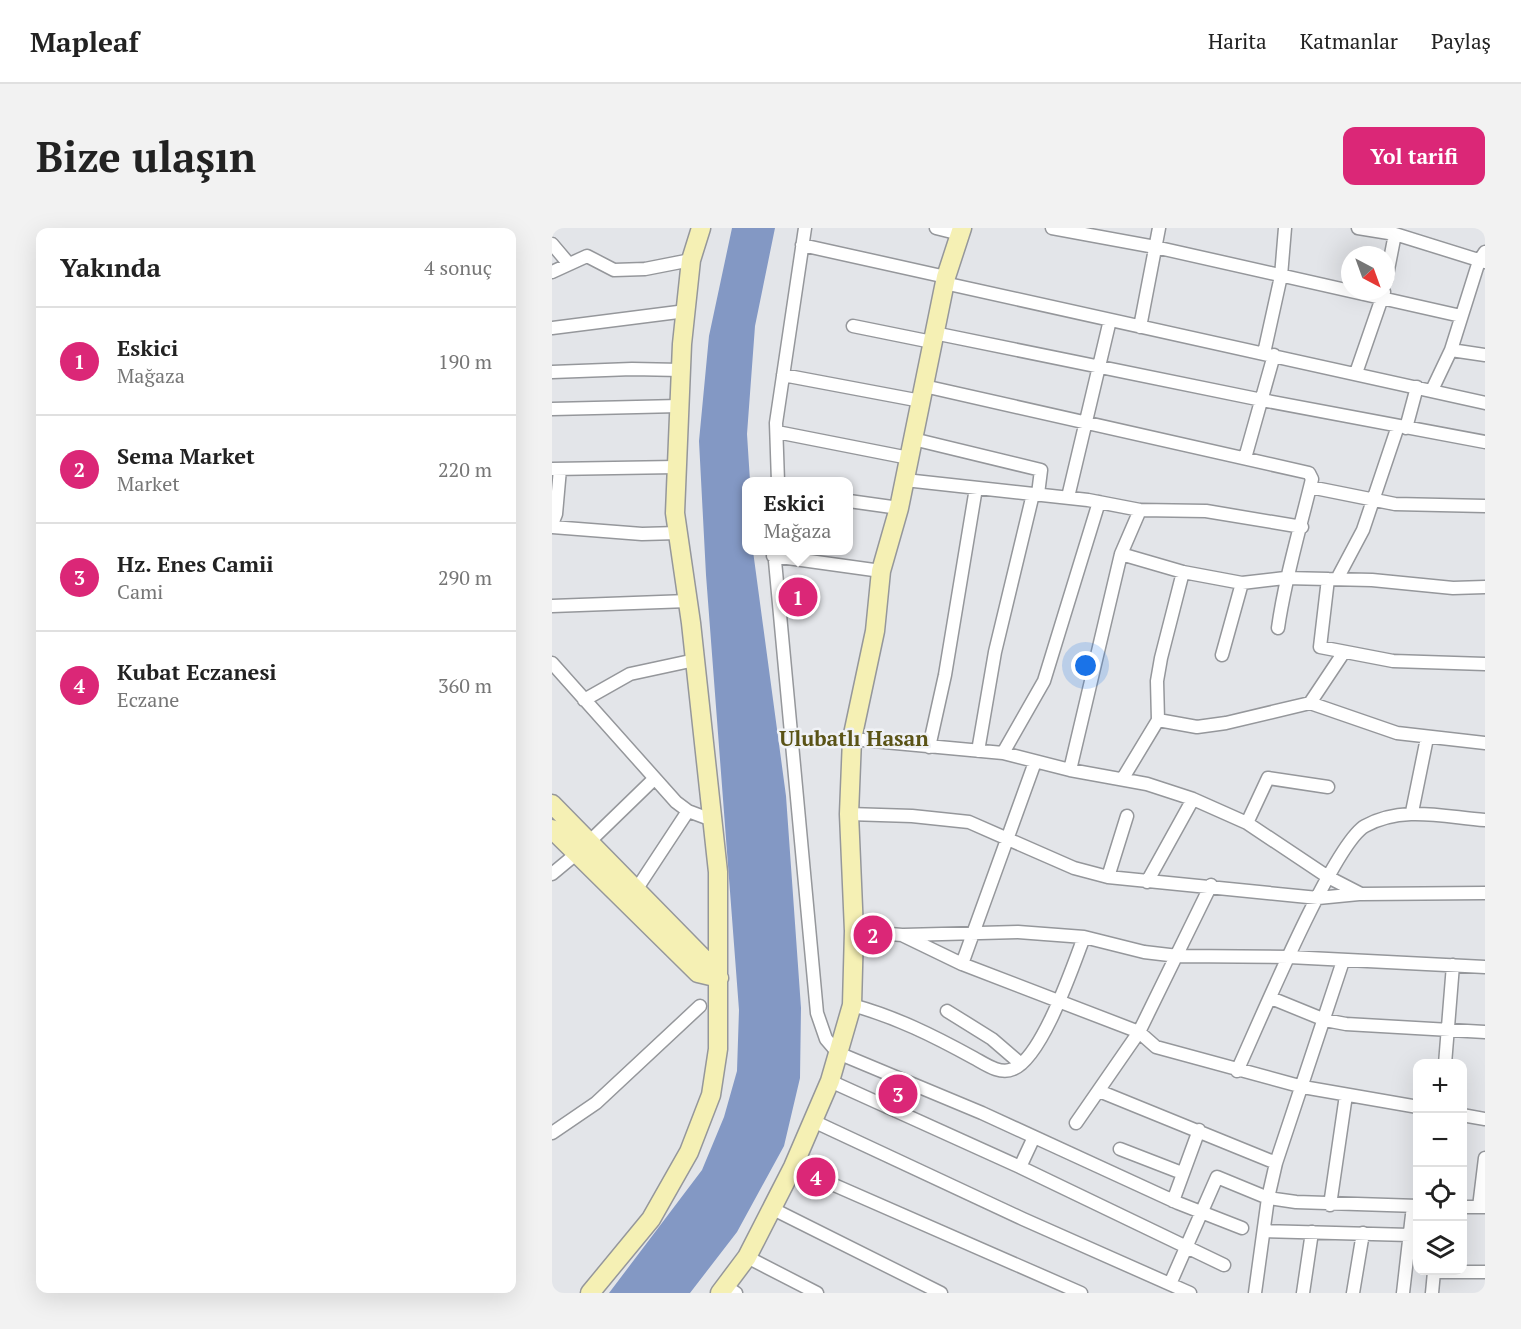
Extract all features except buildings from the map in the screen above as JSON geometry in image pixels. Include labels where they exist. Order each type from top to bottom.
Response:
[{"type":"main road","points":[[590,1293],[651,1219],[689,1152],[711,1095],[718,1049],[718,872],[688,600],[678,533],[676,467],[681,370],[691,260],[701,228]]},
{"type":"main road","points":[[727,1291],[773,1209],[793,1167],[830,1081],[852,1005],[854,931],[849,814],[852,739],[874,631],[881,571],[899,508],[945,280],[961,231]]},
{"type":"main road","points":[[552,804],[583,848],[698,973],[719,970]]},
{"type":"main road","points":[[552,829],[583,848],[636,890],[704,959],[719,970]]},
{"type":"street","points":[[778,477],[777,432],[783,375],[805,228]]},
{"type":"street","points":[[936,228],[961,231]]},
{"type":"street","points":[[1052,228],[1155,247],[1341,287]]},
{"type":"street","points":[[1140,327],[1159,228]]},
{"type":"street","points":[[1245,458],[1262,400],[1281,276],[1285,228]]},
{"type":"street","points":[[1358,228],[1395,234],[1483,258],[1451,350],[1432,390]]},
{"type":"street","points":[[1393,246],[1395,234]]},
{"type":"street","points":[[552,244],[569,264]]},
{"type":"street","points":[[802,245],[1140,327],[1485,403]]},
{"type":"street","points":[[552,272],[587,256],[614,270],[691,260]]},
{"type":"street","points":[[1395,298],[1461,316]]},
{"type":"street","points":[[1356,373],[1381,300]]},
{"type":"street","points":[[552,328],[686,311]]},
{"type":"street","points":[[1068,497],[1110,320]]},
{"type":"street","points":[[854,326],[1099,368],[1485,442]]},
{"type":"street","points":[[1451,350],[1485,355]]},
{"type":"street","points":[[552,372],[681,370]]},
{"type":"street","points":[[783,375],[922,394],[1086,423],[1309,473],[1312,479],[1302,527],[1285,578],[1278,628]]},
{"type":"street","points":[[1417,387],[1363,530],[1333,579],[1320,647],[1393,662],[1485,664]]},
{"type":"street","points":[[552,409],[679,406]]},
{"type":"street","points":[[777,432],[909,458]]},
{"type":"street","points":[[913,439],[1041,470],[995,652],[978,751]]},
{"type":"street","points":[[676,467],[556,469],[556,514],[552,526],[642,534],[678,533]]},
{"type":"street","points":[[905,480],[1068,497],[1140,510],[1206,511],[1302,527]]},
{"type":"street","points":[[1310,486],[1395,504],[1485,506]]},
{"type":"street","points":[[929,747],[945,675],[976,488]]},
{"type":"street","points":[[853,502],[899,508]]},
{"type":"street","points":[[1003,753],[1044,681],[1099,502]]},
{"type":"street","points":[[1070,770],[1121,554],[1140,510]]},
{"type":"street","points":[[1121,554],[1183,572],[1242,583],[1285,578],[1333,579],[1454,588],[1485,587]]},
{"type":"street","points":[[773,555],[818,1013],[826,1039],[838,1053],[1034,1137],[1173,1201],[1242,1228]]},
{"type":"street","points":[[785,555],[881,571]]},
{"type":"street","points":[[1123,778],[1158,720],[1157,691],[1161,658],[1183,572]]},
{"type":"street","points":[[1222,655],[1242,583]]},
{"type":"street","points":[[552,606],[688,600]]},
{"type":"street","points":[[1310,703],[1344,652]]},
{"type":"street","points":[[584,700],[630,674],[695,660]]},
{"type":"street","points":[[552,663],[654,779],[688,811],[712,820]]},
{"type":"street","points":[[1158,720],[1197,727],[1226,723],[1310,703],[1396,733],[1485,743]]},
{"type":"street","points":[[1412,812],[1427,738]]},
{"type":"street","points":[[852,739],[1003,753],[1070,770],[1123,778],[1193,799],[1247,823],[1328,877],[1360,894]]},
{"type":"street","points":[[962,964],[1035,762]]},
{"type":"street","points":[[1247,823],[1268,778],[1328,787]]},
{"type":"street","points":[[552,874],[583,848],[654,779]]},
{"type":"street","points":[[1147,882],[1193,799]]},
{"type":"street","points":[[636,890],[688,811]]},
{"type":"street","points":[[1237,1071],[1328,877],[1354,833],[1378,821],[1412,812],[1485,820]]},
{"type":"street","points":[[849,814],[912,816],[969,822],[1074,868],[1108,877],[1147,882],[1211,885],[1318,898],[1360,894],[1485,893]]},
{"type":"street","points":[[1108,877],[1127,816]]},
{"type":"street","points":[[1076,1123],[1139,1032],[1211,885]]},
{"type":"street","points":[[854,931],[902,935],[1018,932],[1084,937],[1144,952],[1178,956],[1289,957],[1485,967]]},
{"type":"street","points":[[902,935],[962,964],[1139,1032],[1156,1047],[1237,1071],[1303,1087],[1413,1106]]},
{"type":"street","points":[[852,1005],[885,1014],[927,1032],[993,1068],[1012,1070],[1021,1064],[1060,1002],[1084,937]]},
{"type":"street","points":[[1255,1293],[1268,1198],[1276,1163],[1343,961]]},
{"type":"street","points":[[1446,1059],[1453,965]]},
{"type":"street","points":[[1271,998],[1324,1020],[1346,1024],[1449,1032],[1485,1032]]},
{"type":"street","points":[[552,1133],[596,1103],[700,1006]]},
{"type":"street","points":[[947,1011],[992,1039],[1021,1064]]},
{"type":"street","points":[[830,1081],[1020,1167],[1224,1265]]},
{"type":"street","points":[[1099,1091],[1276,1163]]},
{"type":"street","points":[[1330,1204],[1346,1095]]},
{"type":"street","points":[[1467,1116],[1485,1119]]},
{"type":"street","points":[[813,1121],[1190,1293]]},
{"type":"street","points":[[1173,1201],[1199,1130]]},
{"type":"street","points":[[1020,1167],[1034,1137]]},
{"type":"street","points":[[1120,1149],[1182,1173]]},
{"type":"street","points":[[1482,1207],[1485,1158]]},
{"type":"street","points":[[793,1167],[1081,1293]]},
{"type":"street","points":[[1170,1284],[1184,1247],[1203,1213],[1217,1177],[1268,1198],[1330,1204],[1413,1206]]},
{"type":"street","points":[[773,1209],[941,1293]]},
{"type":"street","points":[[1403,1293],[1413,1218]]},
{"type":"street","points":[[1264,1231],[1410,1235]]},
{"type":"street","points":[[1303,1293],[1312,1232]]},
{"type":"street","points":[[1353,1293],[1363,1233]]},
{"type":"street","points":[[747,1257],[817,1293]]},
{"type":"street","points":[[1432,1293],[1434,1272],[1485,1272]]},
{"type":"water","points":[[732,228],[775,228],[755,326],[747,434],[750,477],[742,477],[742,555],[754,555],[786,796],[801,1008],[800,1078],[784,1146],[737,1232],[690,1293],[609,1293],[702,1170],[724,1117],[737,1071],[739,1010],[706,575],[699,441],[709,336]]},
{"type":"place","name":"Eskici","points":[[798,597]]},
{"type":"place","name":"Sema Market","points":[[873,935]]},
{"type":"place","name":"Hz. Enes Camii","points":[[898,1094]]},
{"type":"place","name":"Kubat Eczanesi","points":[[816,1177]]},
{"type":"district","name":"Ulubatlı Hasan","points":[[854,738]]}]
